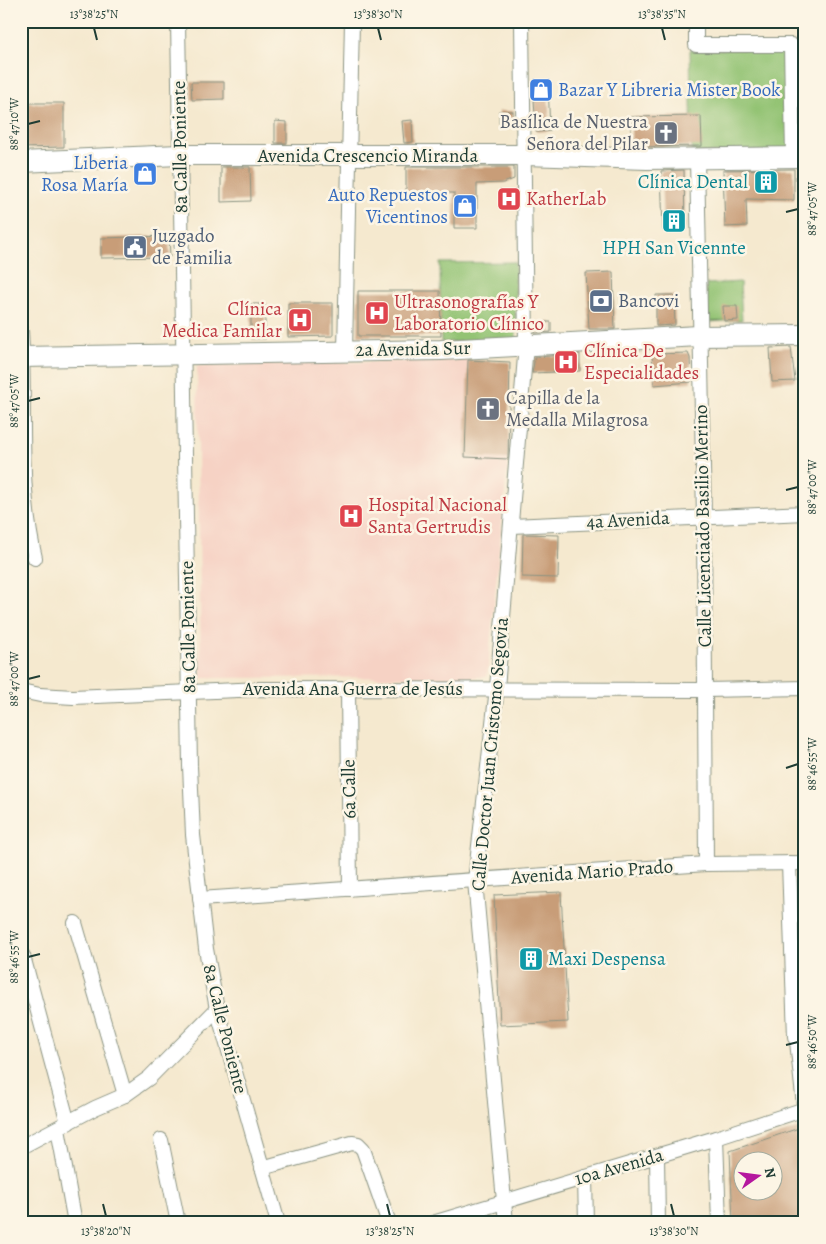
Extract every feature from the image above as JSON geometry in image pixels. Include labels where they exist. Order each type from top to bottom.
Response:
[{"type":"main road","name":"Avenida Crescencio Miranda","points":[[21,162],[179,155],[799,157]]},
{"type":"main road","name":"2a Avenida Sur","points":[[22,357],[441,350],[699,336],[805,335]]},
{"type":"street","name":"8a Calle Poniente","points":[[178,21],[192,806],[206,949],[218,1009],[278,1223]]},
{"type":"street","points":[[345,351],[352,21]]},
{"type":"street","name":"Calle Doctor Juan Cristomo Segovia","points":[[506,1223],[475,881],[497,688],[526,345],[522,21]]},
{"type":"street","points":[[696,21],[696,45],[791,45],[799,157]]},
{"type":"street","name":"Calle Licenciado Basilio Merino","points":[[697,158],[704,517],[706,864]]},
{"type":"street","points":[[21,330],[24,471],[29,534],[35,558]]},
{"type":"street","name":"4a Avenida","points":[[511,526],[805,513]]},
{"type":"street","name":"Avenida Ana Guerra de Jesús","points":[[21,691],[40,695],[73,697],[190,690],[348,688],[705,690],[805,688]]},
{"type":"street","name":"6a Calle","points":[[348,688],[350,889]]},
{"type":"street","points":[[789,863],[795,1037],[804,1109]]},
{"type":"street","name":"Avenida Mario Prado","points":[[200,899],[706,864],[805,863]]},
{"type":"street","points":[[75,923],[124,1094]]},
{"type":"street","points":[[23,956],[63,1126],[75,1223]]},
{"type":"street","points":[[21,1147],[124,1094],[149,1078],[218,1009]]},
{"type":"street","name":"10a Avenida","points":[[433,1223],[716,1138],[804,1109]]},
{"type":"street","points":[[716,1138],[719,1223]]},
{"type":"street","points":[[161,1140],[178,1223]]},
{"type":"street","points":[[262,1168],[352,1143],[358,1144],[363,1149],[389,1223]]},
{"type":"street","points":[[657,1156],[658,1223]]},
{"type":"street","points":[[585,1177],[586,1223]]},
{"type":"shaded area","name":"Hospital Nacional Santa Gertrudis","points":[[468,360],[465,457],[508,459],[487,677],[201,678],[197,366]]},
{"type":"green space","points":[[787,49],[789,151],[692,153],[690,50]]},
{"type":"green space","points":[[515,262],[516,341],[441,342],[440,263]]},
{"type":"green space","points":[[740,282],[742,320],[708,322],[706,284]]},
{"type":"building","points":[[191,82],[224,82],[224,99],[192,100]]},
{"type":"building","points":[[533,83],[548,83],[550,131],[536,132]]},
{"type":"building","points":[[21,103],[64,103],[64,147],[21,148]]},
{"type":"building","points":[[499,111],[513,111],[513,123],[499,123]]},
{"type":"building","name":"Basílica de Nuestra Señora del Pilar","points":[[701,116],[702,146],[631,147],[631,117]]},
{"type":"building","points":[[412,120],[413,142],[404,143],[402,121]]},
{"type":"building","points":[[275,121],[287,122],[287,143],[275,143]]},
{"type":"building","points":[[221,167],[250,167],[251,201],[221,202]]},
{"type":"building","points":[[406,167],[514,167],[514,179],[503,183],[477,184],[477,228],[454,228],[454,193],[406,193]]},
{"type":"building","name":"Liberia Rosa María","points":[[150,168],[150,183],[140,183],[139,169]]},
{"type":"building","points":[[794,169],[794,200],[746,199],[747,226],[725,227],[723,170]]},
{"type":"building","points":[[684,170],[685,228],[663,230],[661,171]]},
{"type":"building","name":"Juzgado de Familia","points":[[169,236],[170,257],[101,258],[101,238]]},
{"type":"building","name":"Bancovi","points":[[613,272],[615,329],[589,329],[586,273]]},
{"type":"building","points":[[358,291],[440,291],[441,336],[358,336]]},
{"type":"building","points":[[656,295],[674,295],[675,325],[656,326]]},
{"type":"building","points":[[288,303],[333,303],[333,336],[288,337]]},
{"type":"building","points":[[251,304],[265,304],[265,339],[251,339]]},
{"type":"building","points":[[723,306],[737,306],[738,320],[724,321]]},
{"type":"building","points":[[534,322],[551,322],[551,332],[535,333]]},
{"type":"building","points":[[791,347],[795,381],[772,382],[770,348]]},
{"type":"building","points":[[688,353],[691,382],[654,385],[652,354]]},
{"type":"building","points":[[580,354],[580,371],[532,373],[535,357]]},
{"type":"building","name":"Capilla de la Medalla Milagrosa","points":[[468,360],[510,362],[508,459],[465,457]]},
{"type":"building","points":[[523,534],[559,535],[558,578],[522,577]]},
{"type":"building","name":"Maxi Despensa","points":[[561,892],[568,1022],[500,1025],[494,895]]},
{"type":"building","points":[[805,1126],[805,1223],[733,1223],[730,1151]]},
{"type":"place","name":"Bazar Y Libreria Mister Book","points":[[541,90]]},
{"type":"place","name":"Basílica de Nuestra Señora del Pilar","points":[[666,133]]},
{"type":"place","name":"Liberia Rosa María","points":[[145,174]]},
{"type":"place","name":"Clínica Dental","points":[[766,182]]},
{"type":"place","name":"KatherLab","points":[[509,199]]},
{"type":"place","name":"Auto Repuestos Vicentinos","points":[[465,206]]},
{"type":"place","name":"HPH San Vicennte","points":[[674,221]]},
{"type":"place","name":"Juzgado de Familia","points":[[135,247]]},
{"type":"place","name":"Bancovi","points":[[601,301]]},
{"type":"place","name":"Ultrasonografías Y Laboratorio Clínico","points":[[377,313]]},
{"type":"place","name":"Clínica Medica Familar","points":[[300,320]]},
{"type":"place","name":"Clínica De Especialidades","points":[[566,362]]},
{"type":"place","name":"Capilla de la Medalla Milagrosa","points":[[488,409]]},
{"type":"place","name":"Hospital Nacional Santa Gertrudis","points":[[351,516]]},
{"type":"place","name":"Maxi Despensa","points":[[531,959]]}]
